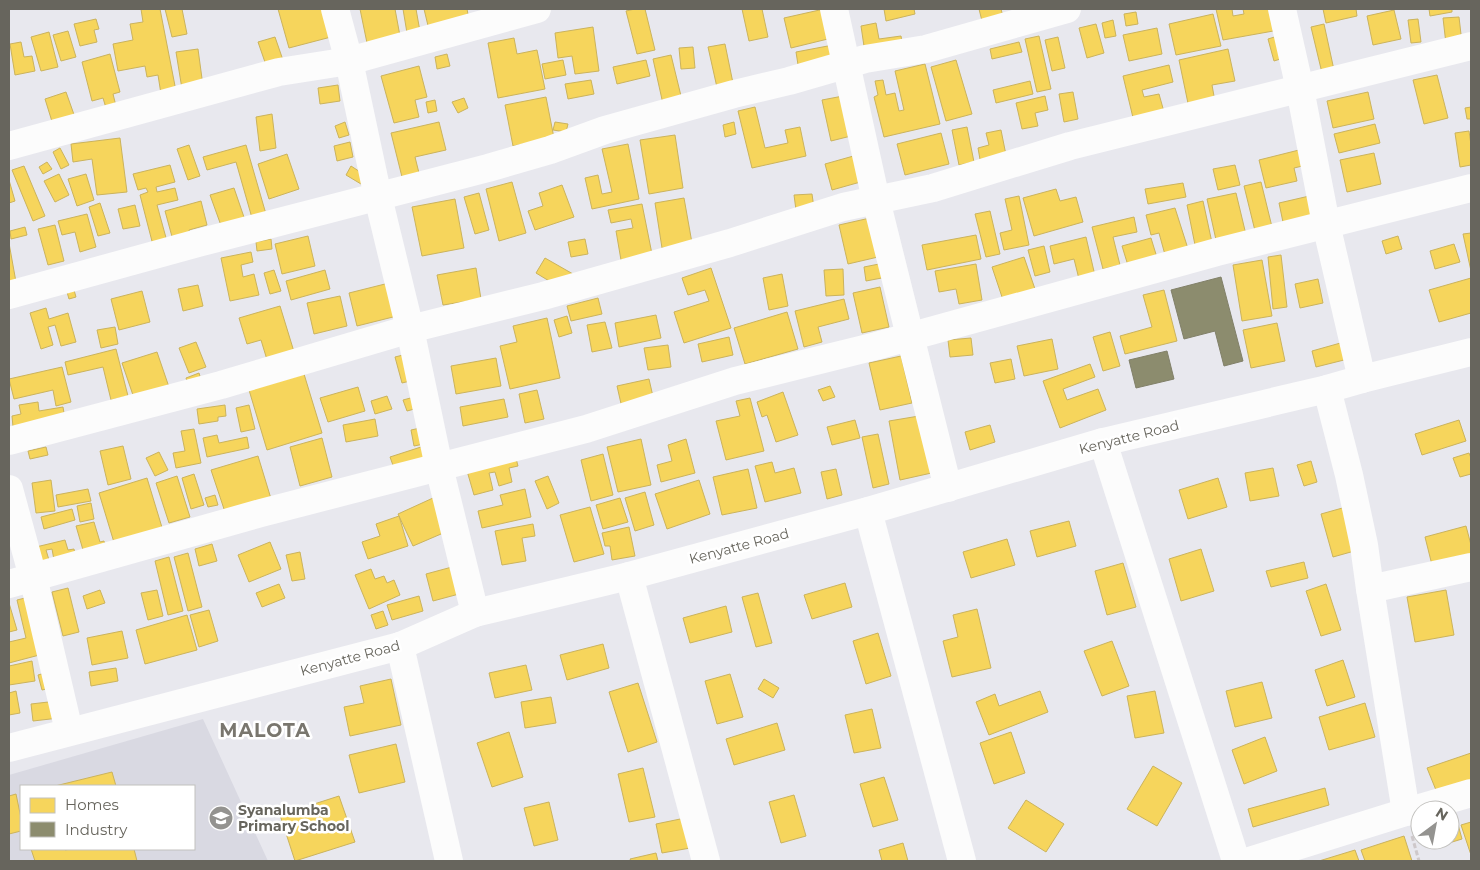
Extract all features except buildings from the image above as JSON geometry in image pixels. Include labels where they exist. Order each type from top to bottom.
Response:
[{"type":"street","points":[[335,9],[349,61],[439,467],[475,614]]},
{"type":"street","points":[[9,146],[279,72],[349,61],[537,9]]},
{"type":"street","points":[[834,9],[876,200],[948,488]]},
{"type":"street","points":[[9,295],[532,155],[605,130],[734,94],[789,81],[865,59],[926,49],[1067,9]]},
{"type":"street","points":[[1282,9],[1300,89],[1326,224],[1362,379]]},
{"type":"street","points":[[9,441],[221,385],[410,330],[543,296],[843,207],[933,188],[1070,146],[1471,46]]},
{"type":"street","points":[[21,581],[261,513],[586,428],[735,381],[911,336],[1217,252],[1471,188]]},
{"type":"street","name":"Kenyatte Road","points":[[9,748],[400,646],[475,614],[629,576],[868,511],[1103,442],[1327,389],[1471,352]]},
{"type":"street","points":[[1327,389],[1349,475],[1364,545],[1406,812]]},
{"type":"street","points":[[1103,442],[1236,861]]},
{"type":"street","points":[[9,489],[21,581],[69,731]]},
{"type":"street","points":[[868,511],[962,861]]},
{"type":"street","points":[[1370,590],[1471,567]]},
{"type":"street","points":[[629,576],[706,861]]},
{"type":"street","points":[[400,646],[449,861]]},
{"type":"street","points":[[1249,861],[1471,793]]},
{"type":"shaded area","name":"Syanalumba Primary School","points":[[203,719],[268,861],[9,861],[9,775]]},
{"type":"place","name":"Syanalumba Primary School","points":[[221,818]]},
{"type":"district","name":"MALOTA","points":[[265,730]]}]
